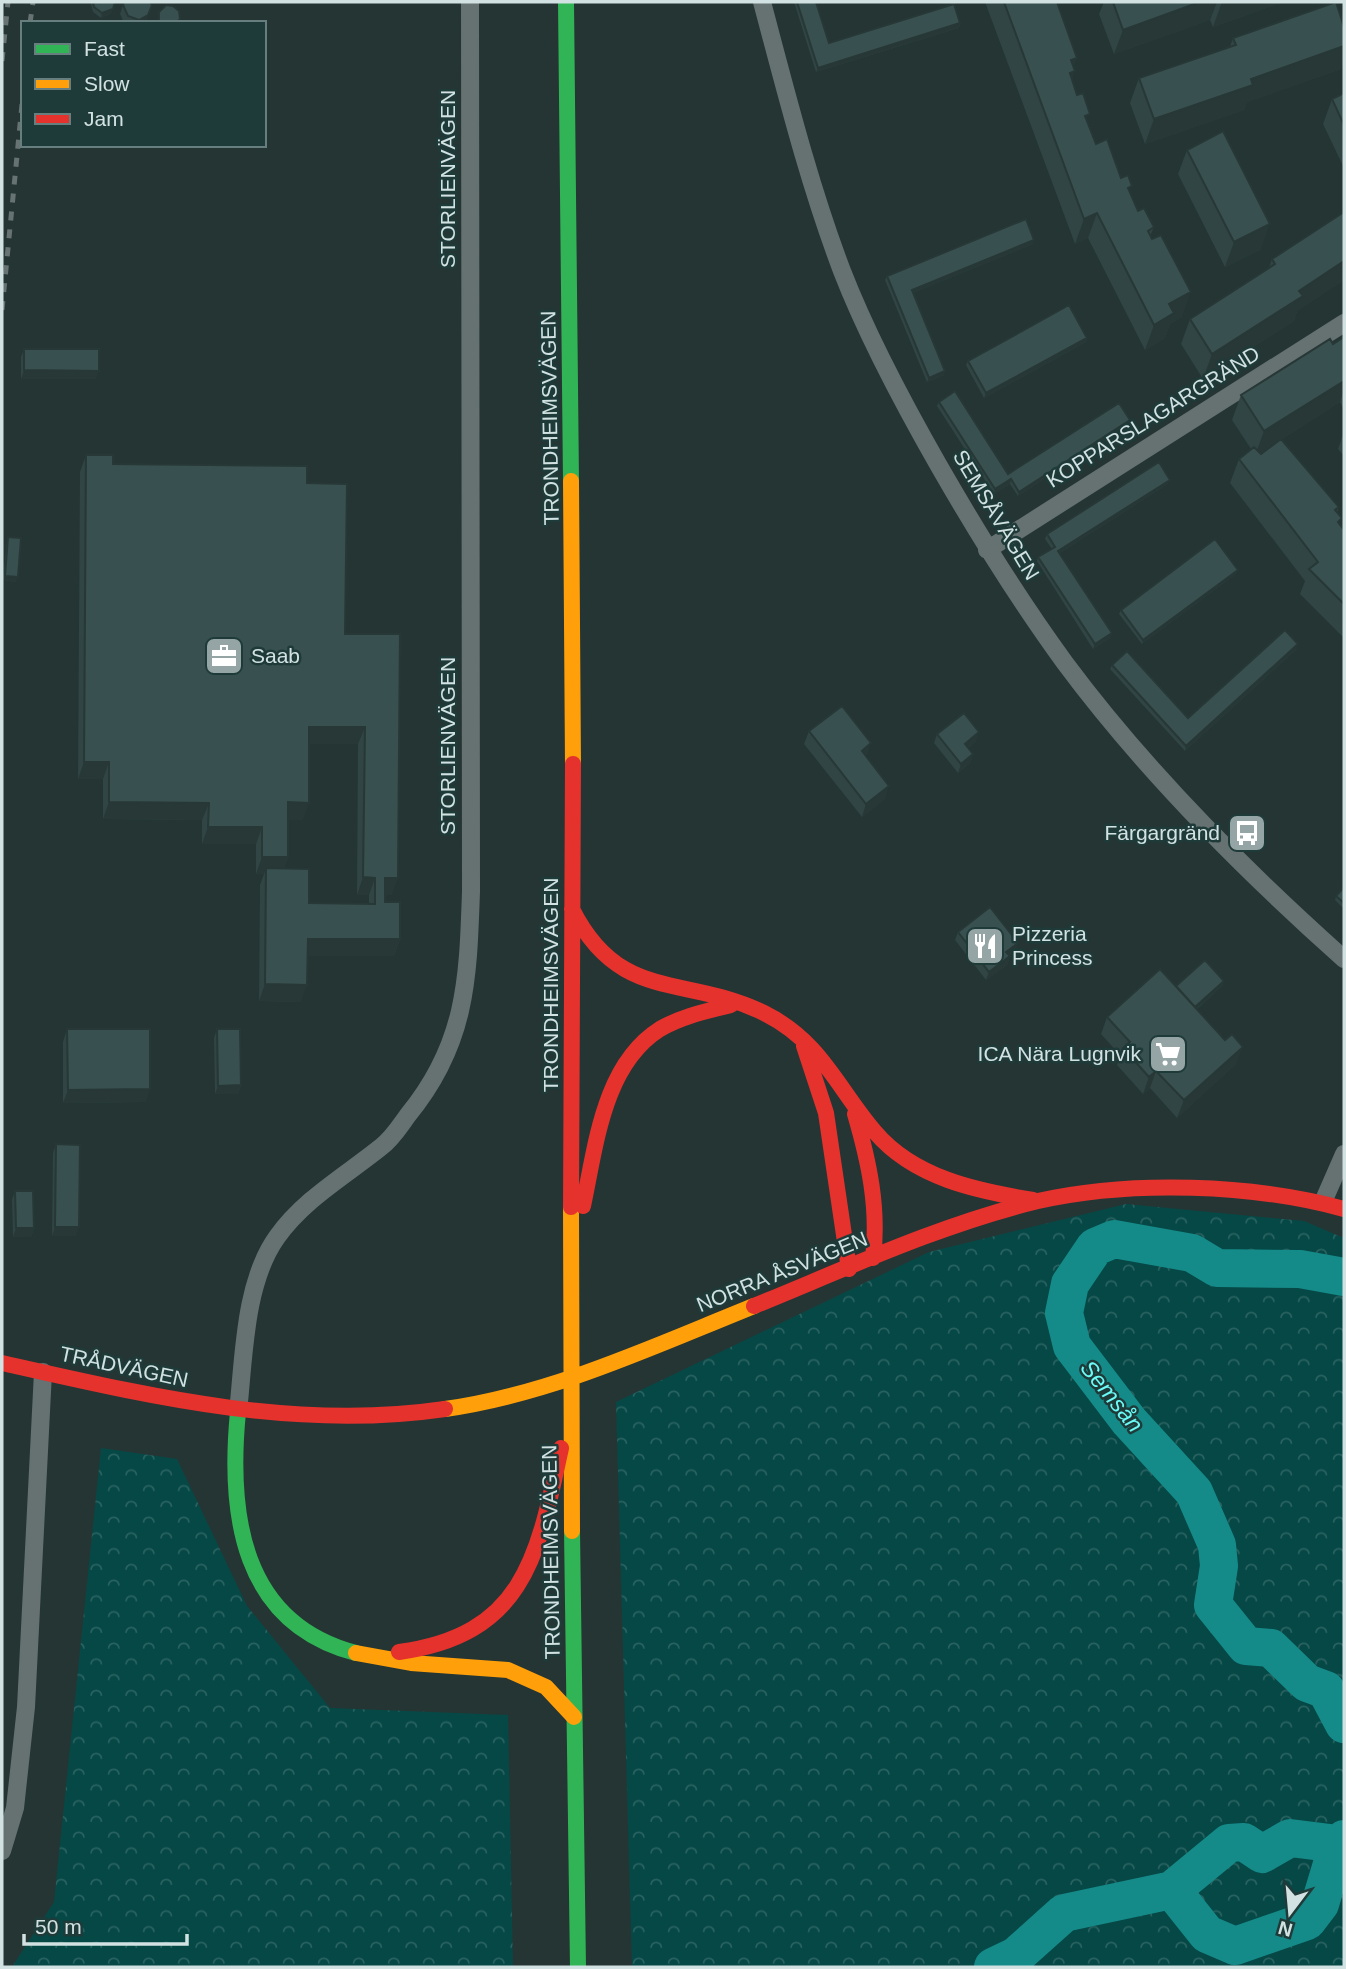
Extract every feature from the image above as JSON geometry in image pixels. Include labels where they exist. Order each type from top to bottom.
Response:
[{"type":"main road","name":"TRONDHEIMSVÄGEN","points":[[566,2],[573,661],[573,1250],[570,1400],[578,1967]]},
{"type":"main road","points":[[571,906],[586,935],[602,955],[622,968],[738,1003],[763,1012],[787,1027],[832,1069],[851,1100],[882,1140],[917,1166],[946,1181],[977,1190],[1040,1201]]},
{"type":"main road","points":[[573,1250],[604,1114],[617,1079],[630,1056],[649,1035],[673,1019],[702,1009],[738,1003]]},
{"type":"main road","points":[[802,1043],[826,1113],[849,1269]]},
{"type":"main road","points":[[851,1100],[872,1176],[877,1215],[873,1258]]},
{"type":"main road","name":"NORRA ÅSVÄGEN","points":[[238,1412],[311,1420],[377,1419],[462,1408],[548,1387],[873,1258],[1040,1201],[1107,1191],[1179,1188],[1323,1202],[1344,1209]]},
{"type":"main road","name":"TRÅDVÄGEN","points":[[2,1363],[238,1412]]},
{"type":"main road","points":[[374,1656],[413,1650],[472,1632],[494,1614],[516,1586],[532,1558],[545,1517],[570,1400]]},
{"type":"main road","points":[[238,1412],[232,1465],[236,1522],[249,1561],[266,1594],[295,1623],[319,1641],[374,1656],[508,1670],[526,1675],[546,1685],[574,1717]]},
{"type":"street","name":"STORLIENVÄGEN","points":[[238,1412],[253,1292],[276,1238],[319,1192],[383,1146],[427,1092],[455,1036],[468,981],[471,891],[470,2]]},
{"type":"street","name":"SEMSÅVÄGEN","points":[[762,2],[789,105],[842,271],[903,403],[988,550],[1066,664],[1173,794],[1293,914],[1344,959]]},
{"type":"street","name":"KOPPARSLAGARGRÄND","points":[[988,550],[1344,323]]},
{"type":"street","points":[[1323,1202],[1344,1154]]},
{"type":"street","points":[[2,1851],[15,1808],[26,1707],[43,1372]]},
{"type":"green space","points":[[1126,1204],[1304,1221],[1344,1238],[1344,1967],[632,1967],[616,1402],[929,1252]]},
{"type":"green space","points":[[101,1448],[177,1459],[247,1606],[330,1708],[508,1715],[513,1967],[12,1967],[54,1902]]},
{"type":"building","points":[[93,2],[115,2],[113,9],[102,13],[94,7]]},
{"type":"building","points":[[124,2],[150,2],[152,5],[148,15],[139,20],[128,16]]},
{"type":"building","points":[[797,2],[816,2],[829,43],[954,4],[960,23],[818,68]]},
{"type":"building","points":[[1004,2],[1057,2],[1077,58],[1071,60],[1075,71],[1070,73],[1077,95],[1083,93],[1090,114],[1085,116],[1096,144],[1107,139],[1121,178],[1128,175],[1132,186],[1128,188],[1138,211],[1144,208],[1154,227],[1148,231],[1152,239],[1161,235],[1191,292],[1169,304],[1174,313],[1154,325],[1097,213],[1084,219]]},
{"type":"building","points":[[1113,2],[1200,2],[1123,30]]},
{"type":"building","points":[[1336,2],[1344,27],[1344,46],[1251,79],[1253,85],[1154,119],[1139,78],[1236,45],[1233,38]]},
{"type":"building","points":[[166,5],[173,6],[179,11],[180,19],[160,21],[159,12]]},
{"type":"building","points":[[1344,93],[1344,125],[1332,99]]},
{"type":"building","points":[[1223,131],[1270,224],[1234,242],[1187,150]]},
{"type":"building","points":[[1344,212],[1344,261],[1299,291],[1303,296],[1212,354],[1190,319],[1275,264],[1272,259]]},
{"type":"building","points":[[1026,219],[1034,240],[912,290],[945,371],[929,378],[887,276]]},
{"type":"building","points":[[1069,305],[1087,338],[986,393],[968,361]]},
{"type":"building","points":[[1344,337],[1344,381],[1264,431],[1241,395],[1330,339],[1333,344]]},
{"type":"building","points":[[24,349],[99,349],[99,371],[24,370]]},
{"type":"building","points":[[955,391],[1008,474],[1119,403],[1130,420],[1019,492],[1011,479],[995,489],[939,402]]},
{"type":"building","points":[[1281,439],[1339,507],[1335,510],[1342,518],[1338,522],[1344,530],[1344,604],[1309,569],[1318,562],[1239,459],[1254,447],[1261,454]]},
{"type":"building","points":[[86,455],[113,455],[113,464],[307,466],[307,483],[347,484],[345,634],[400,634],[398,878],[385,878],[385,902],[400,902],[400,939],[308,939],[307,985],[265,984],[266,868],[309,869],[309,903],[375,904],[375,878],[363,877],[365,727],[309,727],[309,803],[288,802],[288,857],[262,857],[262,827],[208,827],[209,803],[109,802],[109,762],[84,762]]},
{"type":"building","points":[[1159,462],[1170,480],[1058,551],[1112,633],[1095,644],[1038,557],[1055,547],[1047,534]]},
{"type":"building","points":[[8,537],[21,538],[18,577],[5,576]]},
{"type":"building","points":[[1215,539],[1238,570],[1143,640],[1121,610]]},
{"type":"building","points":[[1285,630],[1298,644],[1186,746],[1112,665],[1127,651],[1188,718]]},
{"type":"building","points":[[842,706],[871,743],[862,751],[889,786],[866,804],[809,731]]},
{"type":"building","points":[[964,713],[979,732],[965,744],[973,754],[961,764],[937,734]]},
{"type":"building","points":[[1344,887],[1344,903],[1336,896]]},
{"type":"building","name":"Pizzeria Princess","points":[[990,907],[1018,943],[1006,952],[1010,956],[989,972],[958,932]]},
{"type":"building","points":[[1205,960],[1224,981],[1195,1007],[1176,986]]},
{"type":"building","name":"ICA Nära Lugnvik","points":[[1160,969],[1225,1040],[1232,1034],[1243,1047],[1184,1100],[1156,1071],[1149,1077],[1123,1048],[1130,1042],[1107,1017]]},
{"type":"building","points":[[67,1029],[150,1029],[150,1089],[68,1090]]},
{"type":"building","points":[[217,1029],[240,1029],[241,1085],[218,1086]]},
{"type":"building","points":[[56,1144],[80,1145],[79,1227],[55,1227]]},
{"type":"building","points":[[15,1191],[33,1191],[34,1228],[16,1228]]},
{"type":"waterway","name":"Semsån","points":[[1344,1277],[1300,1269],[1217,1268],[1192,1253],[1114,1239],[1095,1247],[1070,1284],[1064,1313],[1072,1346],[1129,1421],[1194,1492],[1217,1545],[1219,1566],[1213,1605],[1246,1646],[1271,1648],[1307,1683],[1326,1690],[1344,1724]]},
{"type":"waterway","points":[[1172,1890],[1229,1843],[1244,1842],[1262,1854],[1290,1838],[1338,1844]]},
{"type":"waterway","name":"Semsån","points":[[993,1967],[1016,1956],[1064,1913],[1172,1890],[1207,1934],[1235,1946],[1307,1921],[1320,1904],[1338,1844],[1344,1839]]},
{"type":"railway","points":[[2,61],[8,2]]},
{"type":"railway","points":[[30,21],[33,2]]},
{"type":"railway","points":[[2,310],[21,115]]},
{"type":"traffic: fast","points":[[566,2],[571,481]]},
{"type":"traffic: fast","points":[[238,1412],[236,1488],[241,1525],[250,1560],[265,1590],[288,1617],[318,1638],[356,1653]]},
{"type":"traffic: fast","points":[[572,1531],[578,1967]]},
{"type":"traffic: slow","points":[[571,481],[573,764]]},
{"type":"traffic: slow","points":[[571,1207],[572,1531]]},
{"type":"traffic: slow","points":[[445,1409],[485,1402],[563,1380],[754,1306]]},
{"type":"traffic: slow","points":[[356,1653],[411,1663],[508,1670],[546,1687],[574,1717]]},
{"type":"traffic: jam","points":[[571,1207],[573,764]]},
{"type":"traffic: jam","points":[[572,909],[591,939],[611,960],[633,973],[656,982],[735,1001],[784,1025],[815,1052],[875,1132],[908,1161],[969,1187],[1033,1200]]},
{"type":"traffic: jam","points":[[583,1206],[605,1108],[626,1063],[641,1044],[668,1024],[731,1005]]},
{"type":"traffic: jam","points":[[804,1046],[826,1113],[849,1269]]},
{"type":"traffic: jam","points":[[855,1114],[865,1150],[874,1203],[873,1258]]},
{"type":"traffic: jam","points":[[754,1306],[894,1248],[966,1222],[1038,1201],[1074,1194],[1152,1188],[1232,1190],[1271,1194],[1344,1209]]},
{"type":"traffic: jam","points":[[2,1363],[167,1398],[277,1413],[389,1415],[445,1409]]},
{"type":"traffic: jam","points":[[399,1652],[441,1643],[474,1628],[499,1608],[518,1584],[533,1556],[544,1523],[561,1448]]},
{"type":"place","name":"Saab","points":[[224,656]]},
{"type":"place","name":"Färgargränd","points":[[1247,833]]},
{"type":"place","name":"Pizzeria Princess","points":[[985,946]]},
{"type":"place","name":"ICA Nära Lugnvik","points":[[1168,1054]]}]
